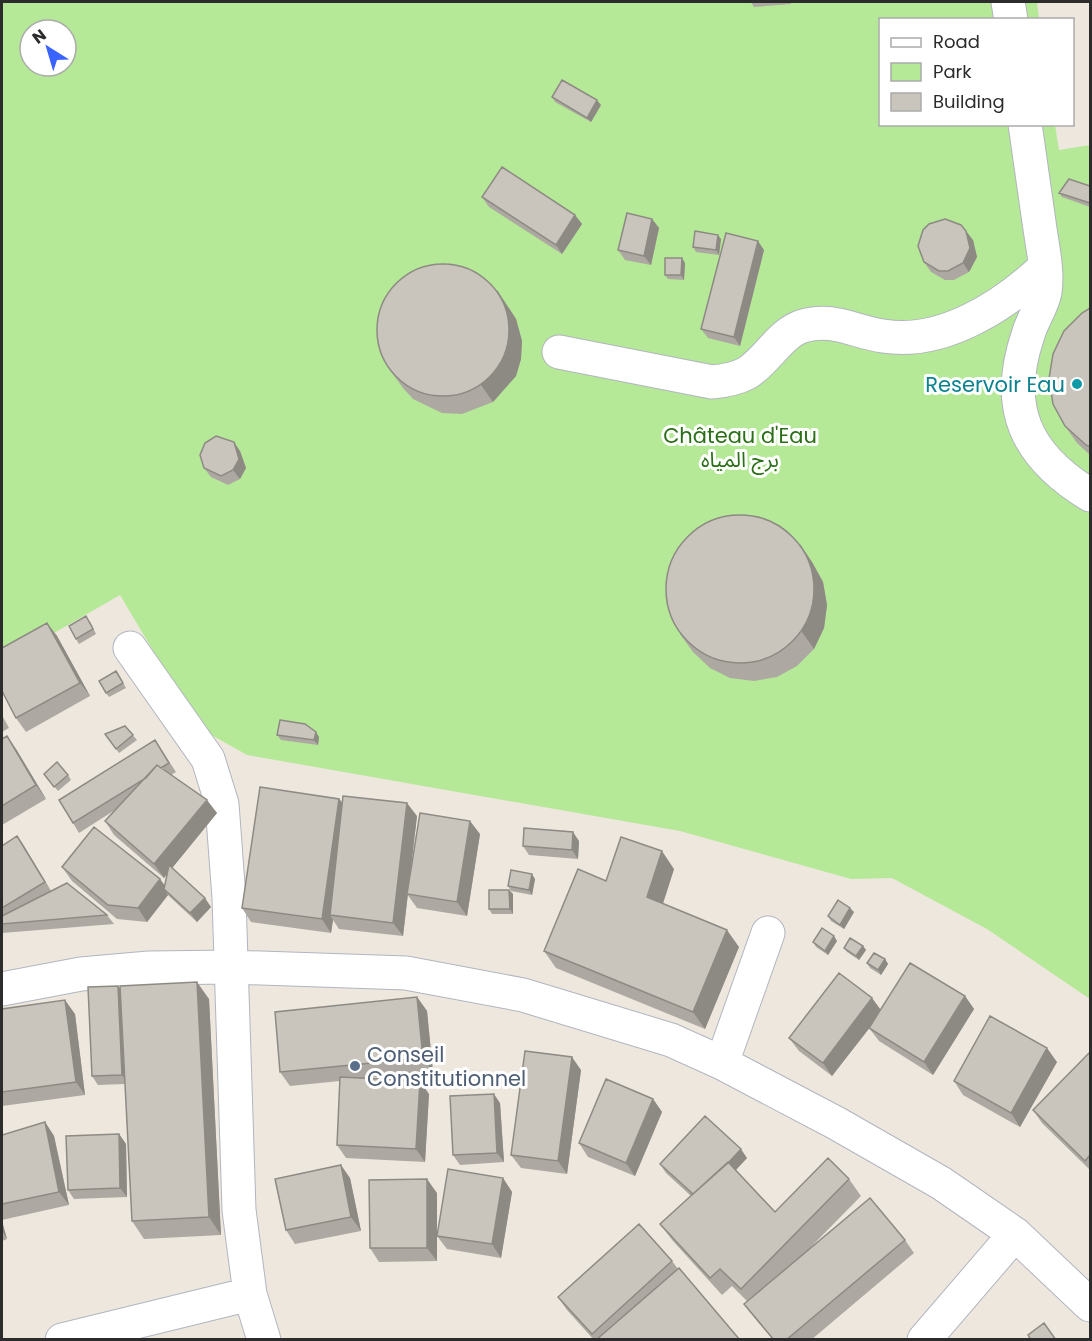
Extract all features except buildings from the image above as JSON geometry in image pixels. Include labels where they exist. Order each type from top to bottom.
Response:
[{"type":"street","points":[[1008,2],[1011,18]]},
{"type":"street","points":[[1025,126],[1045,267],[1045,292],[1028,334],[1019,370],[1017,400],[1022,425],[1037,450],[1053,470],[1090,495]]},
{"type":"street","points":[[559,352],[712,382],[731,380],[748,372],[800,327],[820,322],[841,324],[882,336],[911,338],[939,332],[1000,304],[1016,294],[1045,267]]},
{"type":"street","points":[[130,648],[187,727],[207,759],[217,782],[222,804],[239,1210],[250,1294],[264,1340]]},
{"type":"street","points":[[722,1063],[768,933]]},
{"type":"street","points":[[2,989],[81,974],[149,968],[230,967],[406,973],[499,991],[671,1040],[722,1063],[941,1183],[1015,1234],[1090,1305]]},
{"type":"street","points":[[924,1340],[1015,1234]]},
{"type":"street","points":[[62,1340],[250,1294]]},
{"type":"green space","name":"Château d'Eau برج المياه","points":[[2,2],[1037,2],[1039,18],[879,18],[879,126],[1055,126],[1059,150],[1090,145],[1090,999],[987,929],[892,878],[851,879],[680,831],[247,755],[199,728],[120,595],[2,663]]},
{"type":"place","name":"Reservoir Eau","points":[[1077,384]]},
{"type":"place","name":"Conseil Constitutionnel","points":[[355,1066]]}]
